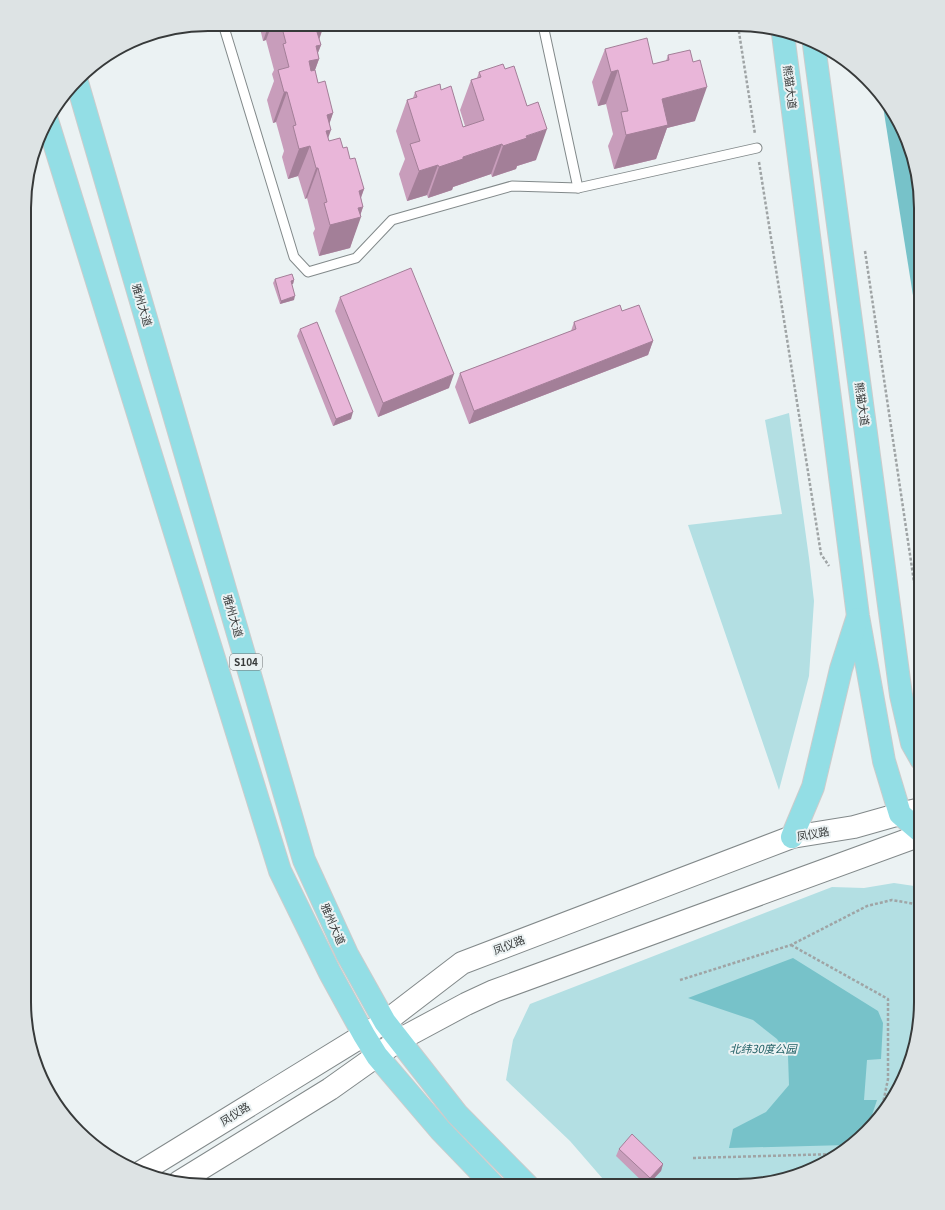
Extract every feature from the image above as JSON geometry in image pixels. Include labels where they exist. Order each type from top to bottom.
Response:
[{"type":"main road","name":"熊猫大道","points":[[783,37],[858,616],[884,761],[900,814]]},
{"type":"main road","name":"熊猫大道","points":[[814,48],[901,695],[914,747]]},
{"type":"main road","name":"雅州大道","points":[[79,87],[304,860],[347,954],[385,1022],[457,1114],[521,1179]]},
{"type":"main road","name":"S104","points":[[50,128],[280,871],[330,973],[377,1056],[441,1131],[487,1179]]},
{"type":"main road","points":[[792,838],[813,787],[841,669],[858,616]]},
{"type":"main road","name":"凤仪路","points":[[146,1168],[385,1022],[462,963],[792,838],[854,826],[914,811]]},
{"type":"main road","points":[[900,814],[914,827]]},
{"type":"main road","points":[[187,1177],[330,1089],[399,1040],[466,1004],[494,991],[914,837]]},
{"type":"lane","points":[[225,31],[294,257],[308,272],[356,258],[392,220],[512,186],[578,188],[757,148]]},
{"type":"lane","points":[[544,31],[578,188]]},
{"type":"path","points":[[739,31],[821,554],[829,568]]},
{"type":"path","points":[[864,243],[914,582]]},
{"type":"path","points":[[680,980],[791,945],[867,906],[892,900],[914,904]]},
{"type":"path","points":[[791,945],[888,999],[888,1079],[883,1102]]},
{"type":"path","points":[[693,1158],[827,1154]]},
{"type":"green space","points":[[789,413],[814,601],[809,676],[779,790],[688,525],[782,514],[765,420]]},
{"type":"green space","name":"北纬30度公园","points":[[894,883],[914,886],[914,1014],[911,1037],[901,1070],[878,1110],[845,1143],[816,1161],[794,1170],[772,1176],[749,1179],[603,1179],[570,1141],[506,1080],[513,1040],[530,1004],[832,887],[864,888]]},
{"type":"shaded area","points":[[883,108],[901,140],[911,173],[914,196],[914,302]]},
{"type":"shaded area","points":[[793,958],[878,1011],[883,1023],[881,1059],[867,1060],[864,1100],[877,1100],[871,1118],[842,1145],[729,1148],[733,1129],[766,1112],[789,1085],[788,1056],[777,1039],[753,1020],[688,998]]},
{"type":"building","points":[[283,31],[322,31],[317,32],[321,45],[316,46],[319,59],[309,61],[311,71],[315,70],[318,83],[325,81],[333,113],[327,115],[331,130],[326,131],[329,141],[340,138],[343,148],[347,147],[350,159],[355,158],[364,189],[359,191],[363,207],[358,208],[361,217],[330,225],[324,203],[327,202],[318,168],[316,168],[310,146],[299,149],[293,126],[296,125],[287,92],[284,92],[278,70],[289,67],[283,44],[286,43]]},
{"type":"building","points":[[647,38],[653,64],[669,60],[668,55],[690,50],[693,62],[700,60],[707,87],[662,99],[668,125],[626,135],[621,112],[628,111],[618,70],[611,72],[605,49]]},
{"type":"building","points":[[503,64],[505,69],[514,66],[527,106],[538,102],[547,129],[526,136],[527,138],[503,146],[502,144],[439,167],[438,165],[419,171],[410,144],[420,141],[407,100],[417,97],[415,92],[440,84],[441,90],[451,86],[463,127],[484,120],[471,80],[481,77],[479,72]]},
{"type":"building","points":[[411,268],[454,374],[383,403],[340,297]]},
{"type":"building","points":[[292,274],[294,280],[291,281],[295,296],[281,301],[275,279]]},
{"type":"building","points":[[620,305],[622,311],[639,305],[653,341],[474,411],[460,373],[576,329],[574,322]]},
{"type":"building","points":[[317,322],[353,412],[336,419],[300,329]]},
{"type":"building","points":[[632,1134],[663,1164],[650,1178],[619,1149]]}]
